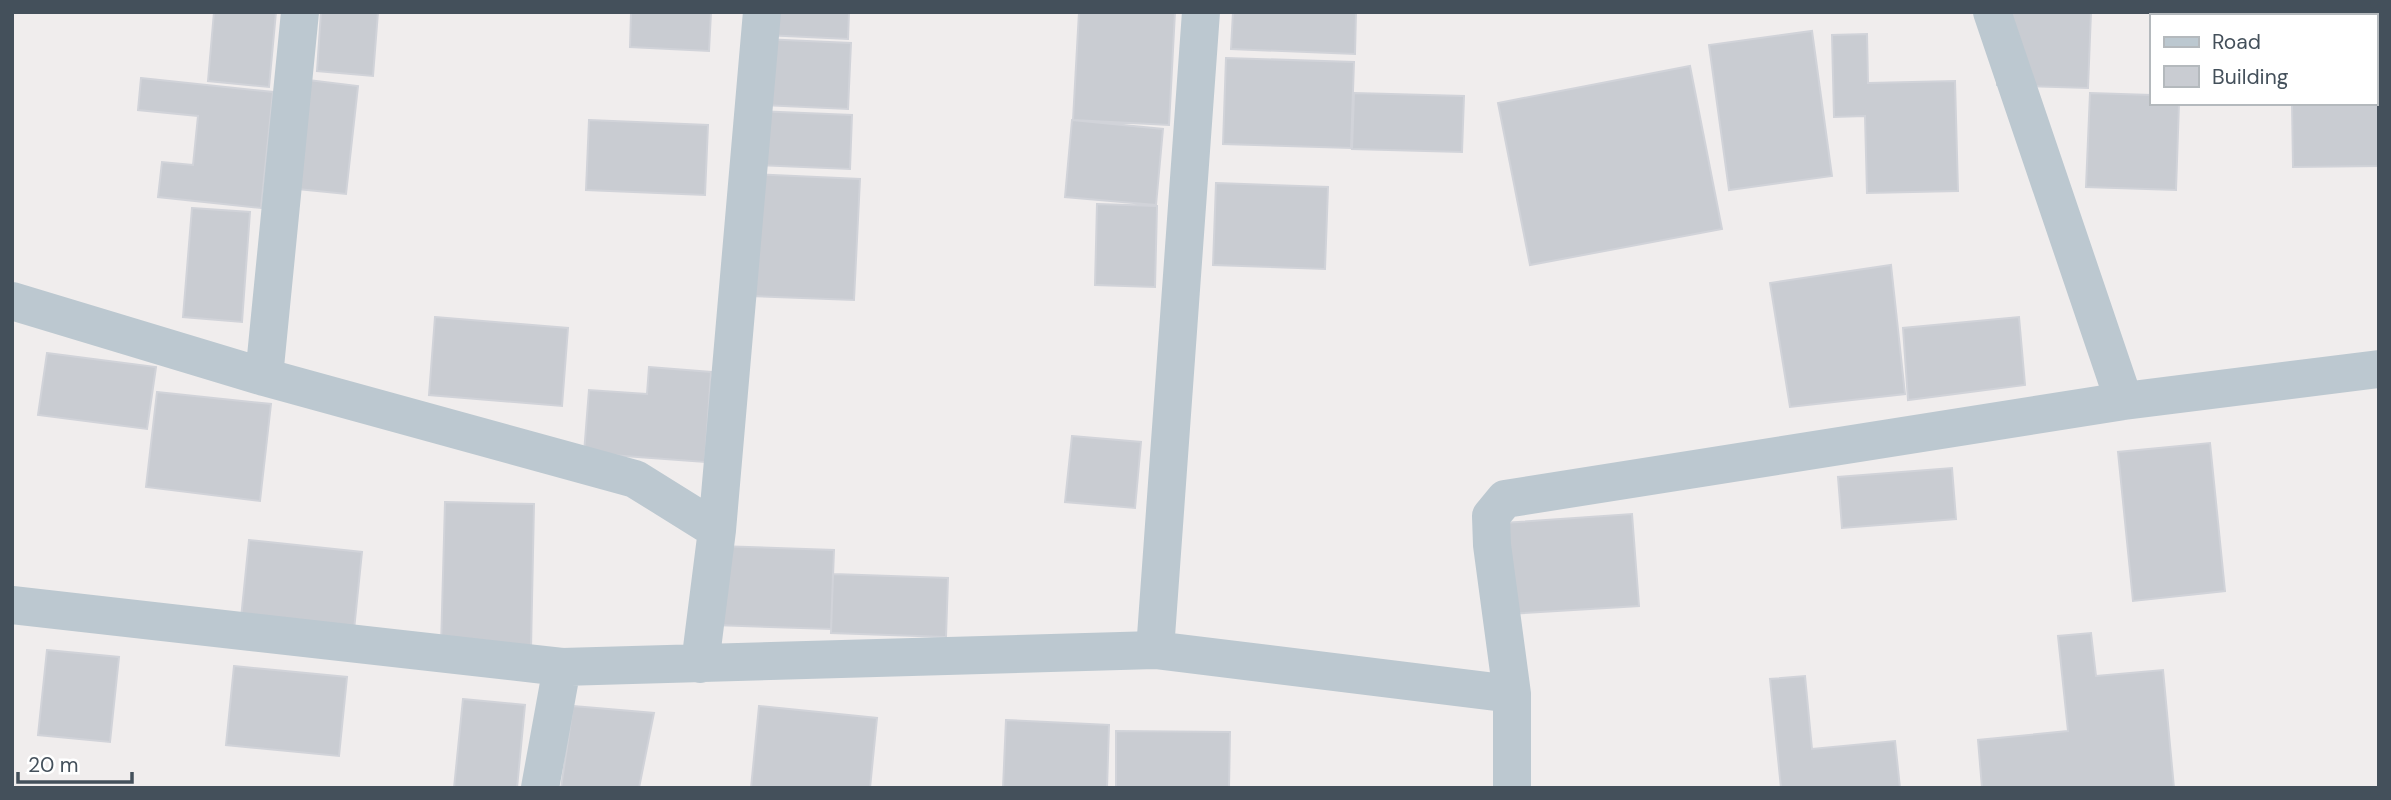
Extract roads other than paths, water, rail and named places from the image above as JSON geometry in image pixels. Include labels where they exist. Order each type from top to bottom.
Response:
[{"type":"street","points":[[264,377],[300,12]]},
{"type":"street","points":[[700,664],[717,530],[762,12]]},
{"type":"street","points":[[1155,650],[1201,12]]},
{"type":"street","points":[[1992,12],[2124,401]]},
{"type":"street","points":[[12,301],[264,377],[635,479],[717,530]]},
{"type":"street","points":[[1512,788],[1512,694],[1491,535],[1491,516],[1505,499],[2124,401],[2379,369]]},
{"type":"street","points":[[12,605],[562,667],[1155,650],[1512,694]]},
{"type":"street","points":[[540,788],[562,667]]}]
